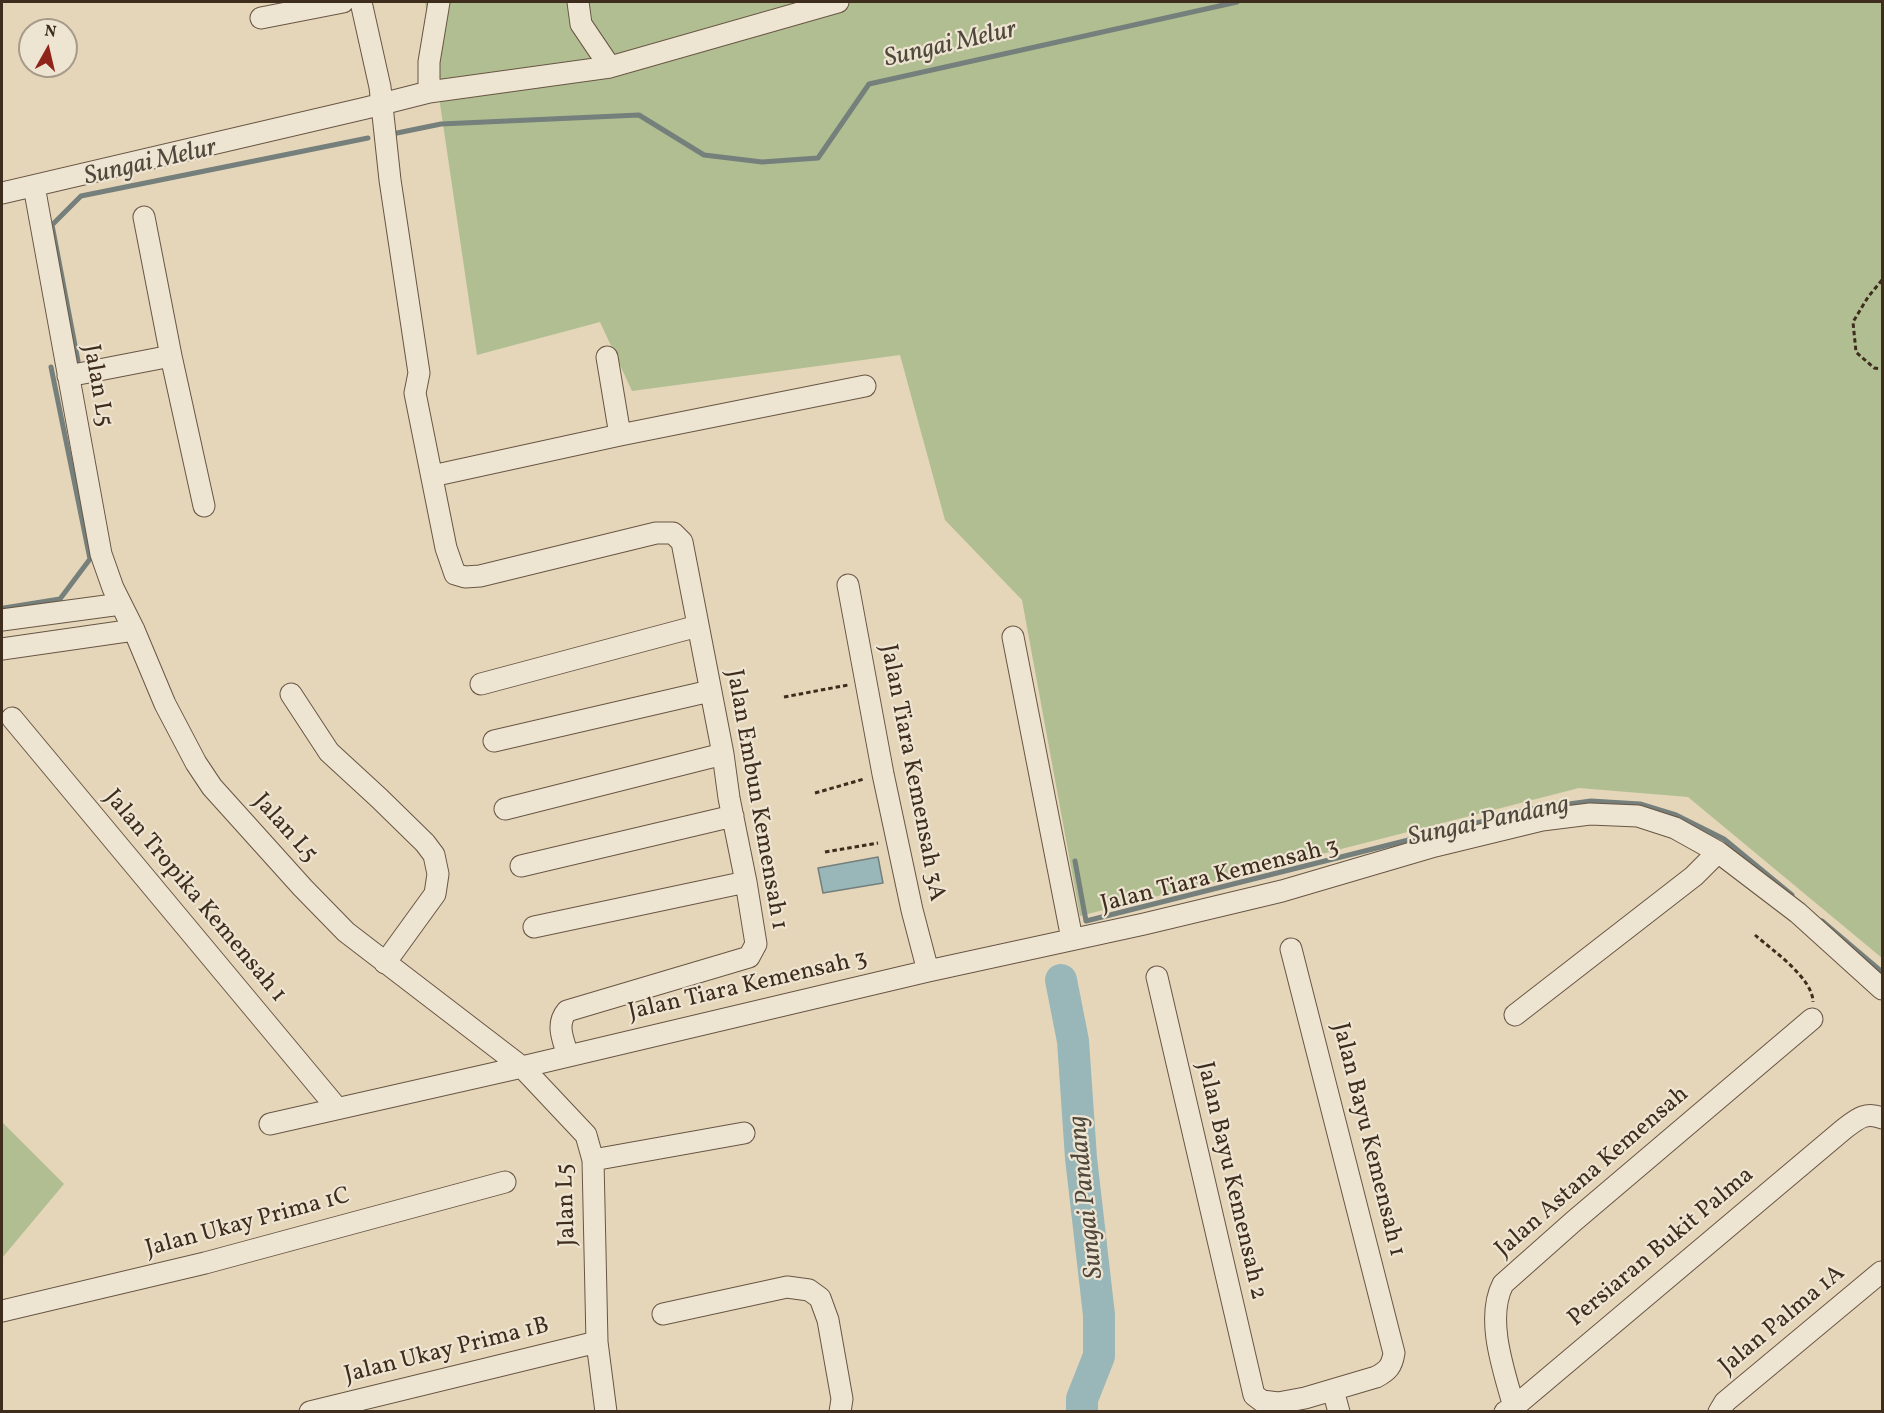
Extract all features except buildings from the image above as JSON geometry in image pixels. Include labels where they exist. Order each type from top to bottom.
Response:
[{"type":"street","points":[[261,18],[343,2]]},
{"type":"street","points":[[361,2],[380,87],[374,106],[390,180],[418,373],[415,393],[432,476],[620,435],[865,386]]},
{"type":"street","points":[[429,92],[429,62],[439,2]]},
{"type":"street","points":[[578,2],[581,24],[610,67]]},
{"type":"street","points":[[2,193],[429,92],[610,67],[838,2]]},
{"type":"street","name":"Jalan L5","points":[[34,186],[101,554],[165,704],[196,763],[212,787],[310,896],[346,932],[522,1067],[586,1135],[593,1160],[597,1342],[606,1412]]},
{"type":"street","points":[[144,218],[204,506]]},
{"type":"street","points":[[68,376],[171,356]]},
{"type":"street","points":[[607,357],[620,435]]},
{"type":"street","name":"Jalan Embun Kemensah 1","points":[[432,476],[449,562],[455,574],[465,577],[480,576],[665,532],[673,533],[682,542],[723,754],[756,944],[749,957],[567,1011],[562,1017],[560,1029],[568,1056]]},
{"type":"street","name":"Jalan Tiara Kemensah 3A","points":[[848,585],[883,774],[912,910],[928,970]]},
{"type":"street","points":[[2,620],[121,604]]},
{"type":"street","points":[[481,684],[698,626]]},
{"type":"street","points":[[2,649],[134,630]]},
{"type":"street","points":[[1013,637],[1072,939]]},
{"type":"street","points":[[494,741],[710,691]]},
{"type":"street","points":[[291,694],[329,753],[379,798],[425,843],[434,855],[438,886],[435,894],[385,963]]},
{"type":"street","name":"Jalan Tropika Kemensah 1","points":[[12,718],[337,1108]]},
{"type":"street","points":[[505,809],[723,754]]},
{"type":"street","name":"Jalan Tiara Kemensah 3","points":[[270,1124],[522,1067],[928,970],[1281,891],[1435,846],[1542,820],[1590,814],[1638,816],[1675,828],[1718,852],[1798,913],[1882,989]]},
{"type":"street","points":[[521,866],[733,816]]},
{"type":"street","points":[[1515,1015],[1694,876],[1718,852]]},
{"type":"street","points":[[534,927],[746,882]]},
{"type":"street","name":"Jalan Bayu Kemensah 1","points":[[1291,949],[1394,1353],[1392,1365],[1386,1372],[1333,1390]]},
{"type":"street","name":"Jalan Bayu Kemensah 2","points":[[1157,977],[1254,1395],[1269,1402],[1306,1405]]},
{"type":"street","name":"Jalan Astana Kemensah","points":[[1509,1409],[1496,1323],[1498,1294],[1503,1284],[1812,1019]]},
{"type":"street","name":"Persiaran Bukit Palma","points":[[1509,1409],[1859,1117],[1869,1114],[1882,1118]]},
{"type":"street","points":[[593,1160],[744,1133]]},
{"type":"street","name":"Jalan Ukay Prima 1C","points":[[2,1311],[204,1263],[506,1182]]},
{"type":"street","name":"Jalan Palma 1A","points":[[1719,1412],[1725,1402],[1881,1272]]},
{"type":"street","points":[[663,1314],[787,1287],[809,1290],[820,1298],[828,1320],[842,1399],[840,1412]]},
{"type":"street","name":"Jalan Ukay Prima 1B","points":[[310,1412],[597,1342]]},
{"type":"street","points":[[1306,1405],[1333,1390],[1339,1412]]},
{"type":"path","points":[[1882,280],[1868,297],[1853,322],[1856,352],[1874,368],[1882,369]]},
{"type":"path","points":[[784,697],[867,681]]},
{"type":"path","points":[[815,793],[883,774]]},
{"type":"path","points":[[825,852],[897,840]]},
{"type":"path","points":[[1755,935],[1804,979],[1814,998],[1812,1019]]},
{"type":"green space","points":[[425,2],[1882,2],[1882,958],[1688,797],[1579,788],[1080,916],[1022,600],[945,520],[900,355],[632,391],[600,322],[477,355]]},
{"type":"green space","points":[[2,1122],[64,1184],[2,1258]]},
{"type":"water","points":[[878,857],[883,883],[823,893],[818,868]]},
{"type":"waterway","name":"Sungai Melur","points":[[397,133],[441,124],[639,115],[704,155],[762,162],[818,158],[869,84],[1237,2]]},
{"type":"waterway","name":"Sungai Melur","points":[[78,361],[52,225],[81,196],[368,138]]},
{"type":"waterway","name":"Sungai Melur","points":[[4,608],[60,599],[90,559],[51,367]]},
{"type":"waterway","name":"Sungai Pandang","points":[[1075,861],[1086,921],[1532,809],[1591,801],[1640,804],[1676,815],[1724,839],[1792,895]]},
{"type":"waterway","name":"Sungai Pandang","points":[[1822,921],[1882,972]]},
{"type":"waterway","name":"Sungai Pandang","points":[[1061,980],[1073,1041],[1081,1158],[1099,1315],[1099,1356],[1082,1399],[1082,1412]]}]
